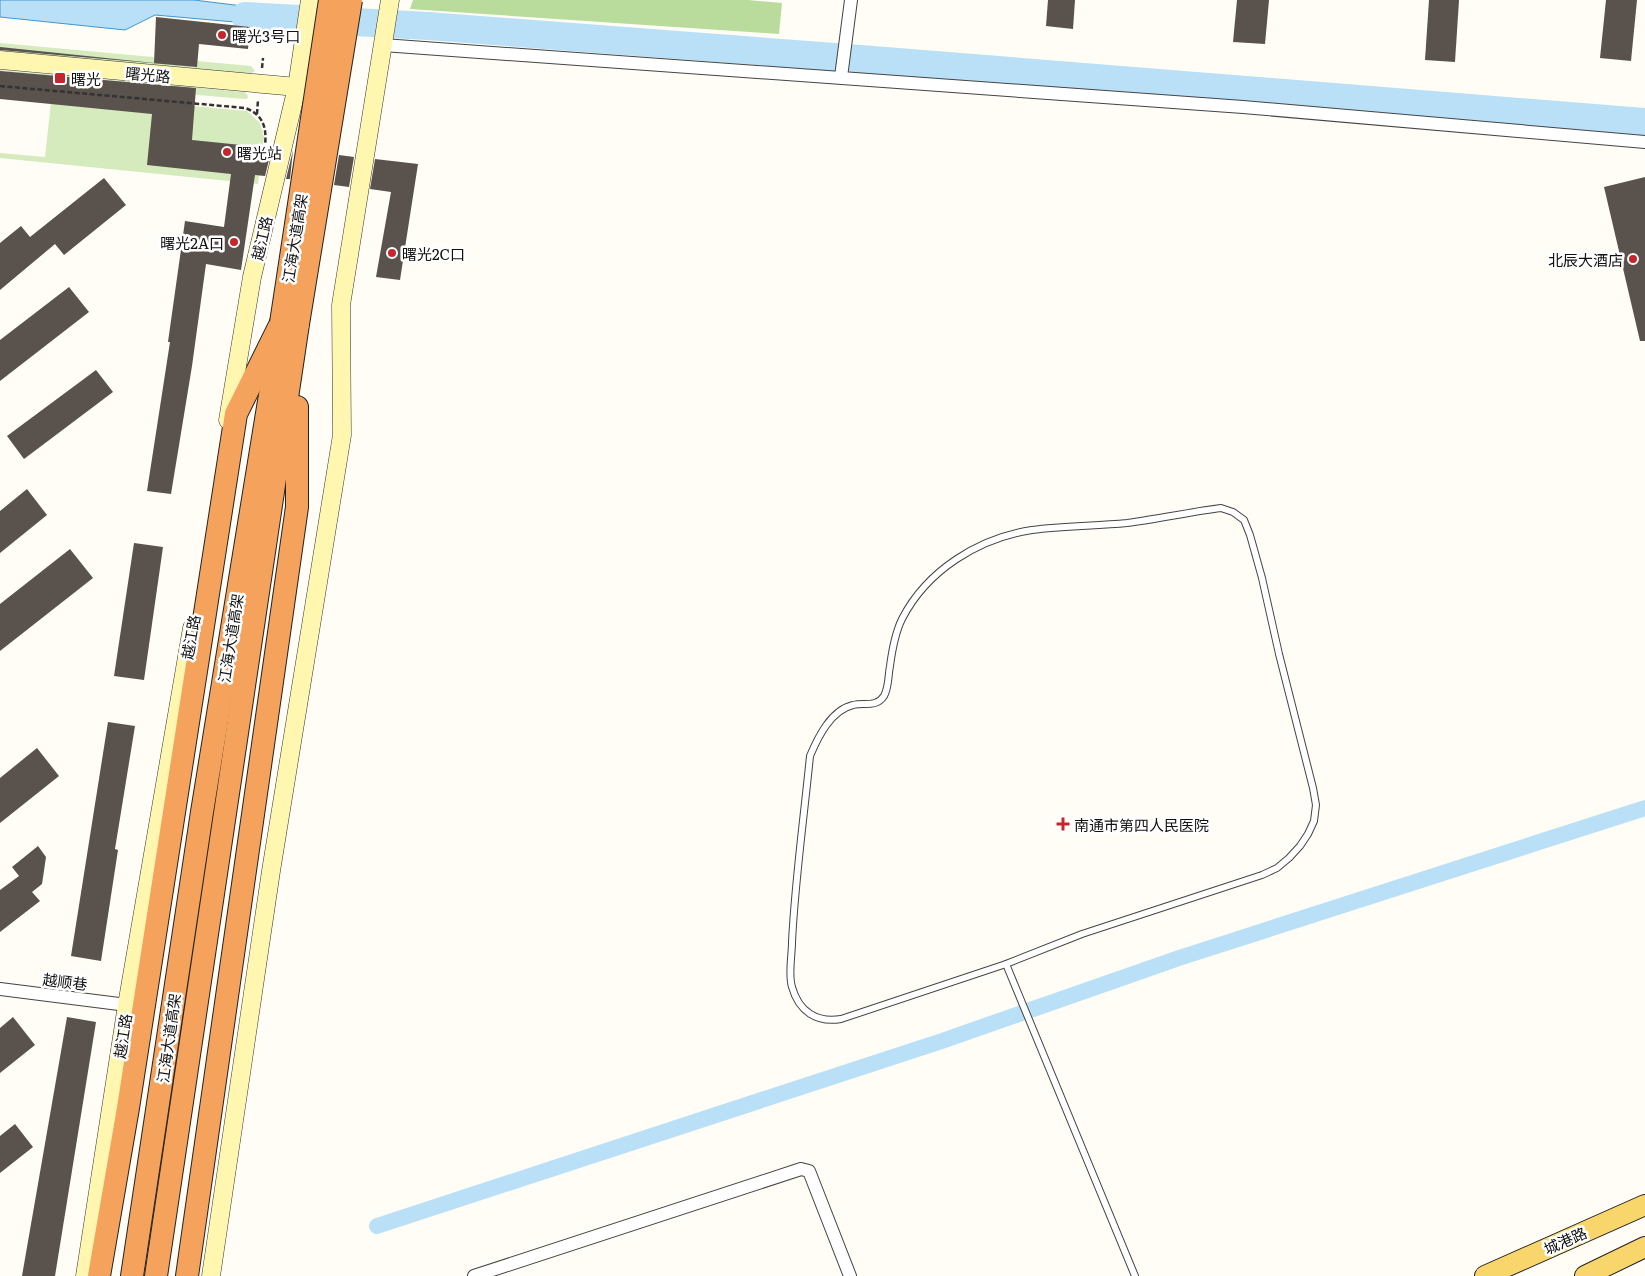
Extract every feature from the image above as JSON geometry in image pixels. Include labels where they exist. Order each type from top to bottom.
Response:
[{"type":"highway","name":"江海大道高架","points":[[156,1276],[290,323],[330,0]]},
{"type":"highway","name":"江海大道高架","points":[[132,1276],[203,802],[351,0]]},
{"type":"highway","points":[[99,1276],[128,1108],[236,414],[290,323]]},
{"type":"highway","points":[[187,1276],[297,507],[290,323]]},
{"type":"main road","name":"越江路","points":[[85,1276],[127,1005],[252,277],[297,87],[310,0]]},
{"type":"main road","points":[[211,1276],[271,871],[342,435],[341,306],[390,0]]},
{"type":"main road","name":"曙光路","points":[[0,60],[297,87]]},
{"type":"main road","name":"城港路","points":[[1485,1276],[1645,1205]]},
{"type":"main road","points":[[1585,1276],[1645,1247]]},
{"type":"street","points":[[841,77],[851,0]]},
{"type":"street","points":[[383,45],[1243,107],[1645,142]]},
{"type":"street","name":"越顺巷","points":[[0,989],[127,1005]]},
{"type":"street","points":[[474,1276],[801,1169],[809,1171],[812,1177],[850,1276]]},
{"type":"lane","points":[[1221,508],[1233,512],[1244,520],[1250,535],[1262,578],[1278,654],[1313,788],[1316,805],[1314,821],[1308,834],[1289,858],[1277,868],[1262,875],[1082,934],[1006,964],[841,1019],[829,1021],[816,1018],[805,1010],[797,999],[792,986],[791,968],[793,923],[810,756],[816,742],[830,721],[840,711],[852,705],[874,704],[882,698],[887,689],[894,643],[902,620],[918,594],[940,571],[963,555],[988,542],[1032,530],[1129,522],[1221,508]]},
{"type":"lane","points":[[1006,964],[1135,1276]]},
{"type":"path","points":[[0,86],[245,108],[257,114],[263,122],[266,134],[265,145]]},
{"type":"green space","points":[[413,0],[748,0],[782,3],[779,34],[410,9]]},
{"type":"green space","points":[[0,43],[251,66],[255,71],[250,74],[0,51]]},
{"type":"green space","points":[[0,70],[245,92],[248,96],[247,99],[244,99],[0,78]]},
{"type":"green space","points":[[52,93],[247,111],[260,123],[264,137],[258,184],[0,158],[0,153],[45,157]]},
{"type":"water","points":[[0,0],[194,0],[283,11],[280,26],[155,15],[125,30],[0,17]]},
{"type":"building","points":[[1048,0],[1075,0],[1073,29],[1046,26]]},
{"type":"building","points":[[1237,0],[1269,0],[1265,44],[1233,42]]},
{"type":"building","points":[[1429,0],[1459,0],[1455,62],[1425,60]]},
{"type":"building","points":[[1606,0],[1637,0],[1631,61],[1600,58]]},
{"type":"building","points":[[156,17],[250,27],[248,49],[199,44],[197,67],[0,50],[0,47],[154,63]]},
{"type":"building","points":[[0,71],[196,88],[192,140],[272,148],[265,176],[255,175],[241,270],[206,264],[192,366],[171,494],[147,491],[170,342],[168,342],[185,221],[224,227],[231,174],[147,165],[152,114],[0,99]]},
{"type":"building","points":[[293,150],[290,179],[286,179]]},
{"type":"building","points":[[339,155],[354,157],[349,187],[334,185]]},
{"type":"building","points":[[375,159],[418,164],[400,280],[376,277],[391,192],[370,189]]},
{"type":"building","name":"北辰大酒店","points":[[1645,177],[1645,341],[1640,341],[1604,187]]},
{"type":"building","points":[[104,178],[126,205],[64,255],[55,244],[0,290],[0,243],[21,226],[30,237]]},
{"type":"building","points":[[69,287],[89,312],[0,381],[0,340]]},
{"type":"building","points":[[96,370],[113,392],[24,459],[7,436]]},
{"type":"building","points":[[27,489],[47,515],[0,553],[0,511]]},
{"type":"building","points":[[134,543],[163,547],[144,680],[114,676]]},
{"type":"building","points":[[70,549],[93,578],[0,651],[0,604]]},
{"type":"building","points":[[108,722],[135,726],[115,849],[118,850],[101,961],[71,956]]},
{"type":"building","points":[[37,748],[59,776],[0,823],[0,778]]},
{"type":"building","points":[[38,846],[46,857],[42,884],[32,892],[40,901],[0,932],[0,890],[19,876],[12,867]]},
{"type":"building","points":[[13,1017],[35,1045],[0,1073],[0,1028]]},
{"type":"building","points":[[67,1017],[96,1022],[55,1276],[22,1276]]},
{"type":"building","points":[[15,1124],[33,1147],[0,1173],[0,1136]]},
{"type":"waterway","points":[[245,16],[428,26],[1645,122]]},
{"type":"waterway","points":[[377,1226],[942,1041],[1179,958],[1645,808]]},
{"type":"place","name":"曙光3号口","points":[[222,35]]},
{"type":"place","name":"曙光","points":[[60,78]]},
{"type":"place","name":"曙光站","points":[[227,152]]},
{"type":"place","name":"曙光2A口","points":[[234,242]]},
{"type":"place","name":"曙光2C口","points":[[392,253]]},
{"type":"place","name":"北辰大酒店","points":[[1633,259]]},
{"type":"place","name":"南通市第四人民医院","points":[[1063,824]]}]
